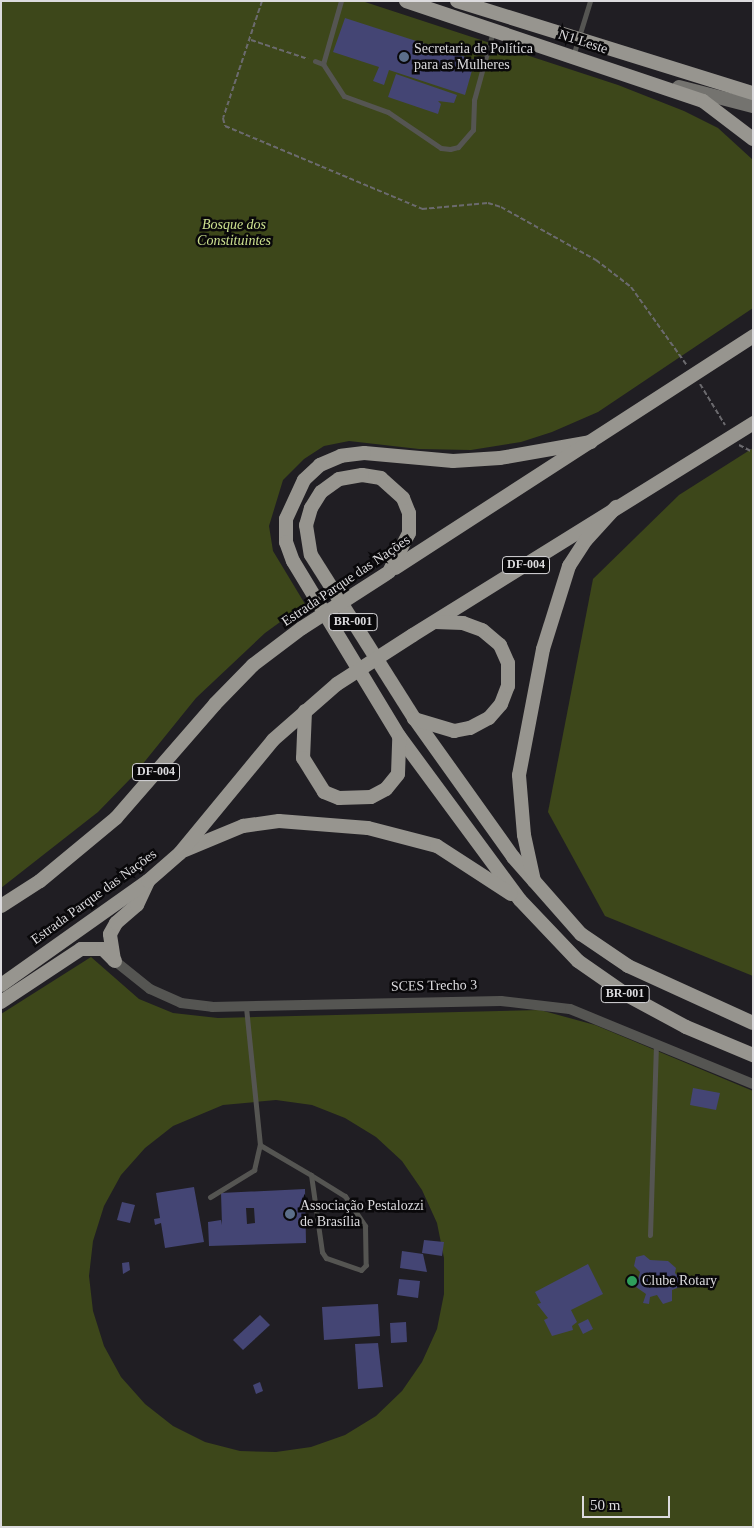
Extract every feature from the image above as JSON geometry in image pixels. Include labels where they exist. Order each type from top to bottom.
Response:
[{"type":"highway","name":"N1 Leste","points":[[406,1],[639,77]]},
{"type":"highway","name":"N1 Leste","points":[[456,1],[648,64]]},
{"type":"highway","points":[[648,64],[753,93]]},
{"type":"highway","points":[[639,77],[702,101],[753,139]]},
{"type":"highway","name":"Estrada Parque das Nações","points":[[1,906],[40,881],[116,818],[234,685],[302,628],[694,376],[753,336]]},
{"type":"highway","name":"Estrada Parque das Nações","points":[[1,985],[148,881],[180,853],[273,740],[337,684],[616,507],[753,423]]},
{"type":"highway","name":"BR-001","points":[[591,442],[500,458],[462,460],[364,453],[342,456],[320,465],[304,480],[286,519],[286,542],[293,561],[399,736],[520,900],[578,961],[627,994],[686,1027],[753,1055]]},
{"type":"highway","name":"BR-001","points":[[388,573],[409,533],[409,514],[403,498],[381,478],[362,475],[339,479],[322,492],[311,508],[306,525],[311,555],[414,718],[536,886],[581,934],[628,966],[753,1023]]},
{"type":"highway","name":"BR-001","points":[[536,886],[524,835],[519,775],[543,649],[570,566],[586,540],[616,507]]},
{"type":"highway","points":[[414,718],[454,731],[470,728],[489,718],[501,704],[508,686],[508,663],[500,645],[482,630],[463,623],[436,622]]},
{"type":"highway","points":[[304,712],[303,758],[318,785],[339,798],[371,797],[386,789],[398,774],[399,736]]},
{"type":"highway","name":"BR-001","points":[[180,853],[215,834],[252,824],[279,821],[368,828],[437,846],[520,900]]},
{"type":"highway","points":[[115,961],[110,934],[116,923],[137,905],[148,881]]},
{"type":"highway","points":[[1,1002],[81,949],[103,949],[115,961]]},
{"type":"main road","name":"N1 Leste","points":[[648,64],[753,105]]},
{"type":"main road","name":"N1 Leste","points":[[639,77],[753,105]]},
{"type":"street","name":"SCES Trecho 3","points":[[115,961],[150,990],[180,1003],[246,1007],[501,1001],[540,1003],[596,1018],[753,1084]]},
{"type":"lane","points":[[323,64],[341,1]]},
{"type":"lane","points":[[573,56],[590,1]]},
{"type":"lane","points":[[315,61],[323,64],[344,96],[388,112],[441,148],[450,149],[458,147],[473,130],[474,100],[493,30]]},
{"type":"lane","points":[[210,1197],[254,1170],[260,1145],[246,1007]]},
{"type":"lane","points":[[650,1235],[656,1042]]},
{"type":"lane","points":[[260,1145],[311,1175],[346,1196],[365,1226],[366,1265],[361,1270],[326,1258],[322,1252],[311,1175]]},
{"type":"path","points":[[262,1],[251,40],[223,118],[225,126],[422,209],[488,203],[501,207],[596,260],[631,287],[694,376],[732,435]]},
{"type":"path","points":[[251,40],[315,61]]},
{"type":"green space","name":"Bosque dos Constituintes","points":[[1,1],[362,1],[618,85],[684,111],[718,128],[753,160],[753,308],[598,412],[552,432],[521,442],[471,450],[419,449],[349,441],[324,446],[304,459],[283,480],[269,526],[273,551],[305,604],[265,633],[196,698],[133,776],[98,812],[1,888]]},
{"type":"green space","points":[[753,448],[753,976],[605,916],[548,812],[593,579],[679,495]]},
{"type":"green space","points":[[91,957],[139,999],[173,1013],[218,1018],[540,1010],[595,1025],[753,1091],[753,1527],[1,1527],[1,1014]],"holes":[[[276,1100],[312,1105],[345,1118],[376,1137],[402,1161],[422,1190],[437,1223],[444,1258],[444,1294],[437,1329],[422,1362],[402,1391],[376,1416],[345,1435],[311,1447],[276,1452],[240,1451],[205,1442],[173,1426],[145,1404],[121,1377],[104,1346],[93,1311],[89,1276],[93,1241],[104,1206],[121,1175],[145,1148],[173,1126],[223,1105]]]},
{"type":"building","name":"Secretaria de Política para as Mulheres","points":[[345,18],[475,60],[465,95],[389,70],[384,85],[373,81],[379,67],[333,52]]},
{"type":"building","points":[[396,74],[457,95],[454,103],[438,101],[441,104],[438,114],[388,97]]},
{"type":"building","points":[[693,1088],[720,1093],[716,1110],[690,1105]]},
{"type":"building","points":[[194,1187],[204,1242],[165,1248],[161,1223],[155,1225],[154,1219],[160,1218],[156,1193]]},
{"type":"building","name":"Associação Pestalozzi de Brasília","points":[[305,1189],[306,1243],[209,1246],[208,1222],[221,1220],[222,1225],[221,1193]],"holes":[[[246,1208],[254,1208],[255,1223],[247,1224]]]},
{"type":"building","points":[[122,1202],[135,1205],[130,1223],[117,1220]]},
{"type":"building","points":[[424,1240],[444,1242],[442,1256],[422,1253]]},
{"type":"building","points":[[402,1251],[423,1254],[427,1272],[400,1268]]},
{"type":"building","points":[[644,1255],[650,1260],[668,1261],[676,1268],[675,1273],[681,1279],[680,1287],[672,1290],[672,1301],[663,1304],[657,1295],[650,1297],[649,1304],[643,1303],[646,1294],[636,1287],[640,1272],[634,1266],[636,1257]]},
{"type":"building","points":[[129,1262],[130,1270],[123,1274],[122,1263]]},
{"type":"building","points":[[588,1264],[603,1294],[571,1310],[577,1322],[572,1326],[573,1330],[552,1336],[544,1320],[548,1318],[537,1304],[541,1303],[535,1292]]},
{"type":"building","points":[[399,1279],[420,1281],[418,1298],[397,1295]]},
{"type":"building","points":[[378,1304],[380,1336],[324,1340],[322,1307]]},
{"type":"building","points":[[260,1315],[270,1325],[243,1350],[233,1340]]},
{"type":"building","points":[[588,1319],[593,1329],[583,1334],[578,1324]]},
{"type":"building","points":[[406,1322],[407,1342],[391,1343],[390,1323]]},
{"type":"building","points":[[378,1343],[383,1387],[358,1389],[355,1344]]},
{"type":"building","points":[[260,1382],[263,1391],[256,1394],[253,1385]]},
{"type":"place","name":"Secretaria de Política para as Mulheres","points":[[404,57]]},
{"type":"place","name":"Associação Pestalozzi de Brasília","points":[[290,1214]]},
{"type":"place","name":"Clube Rotary","points":[[632,1281]]}]
